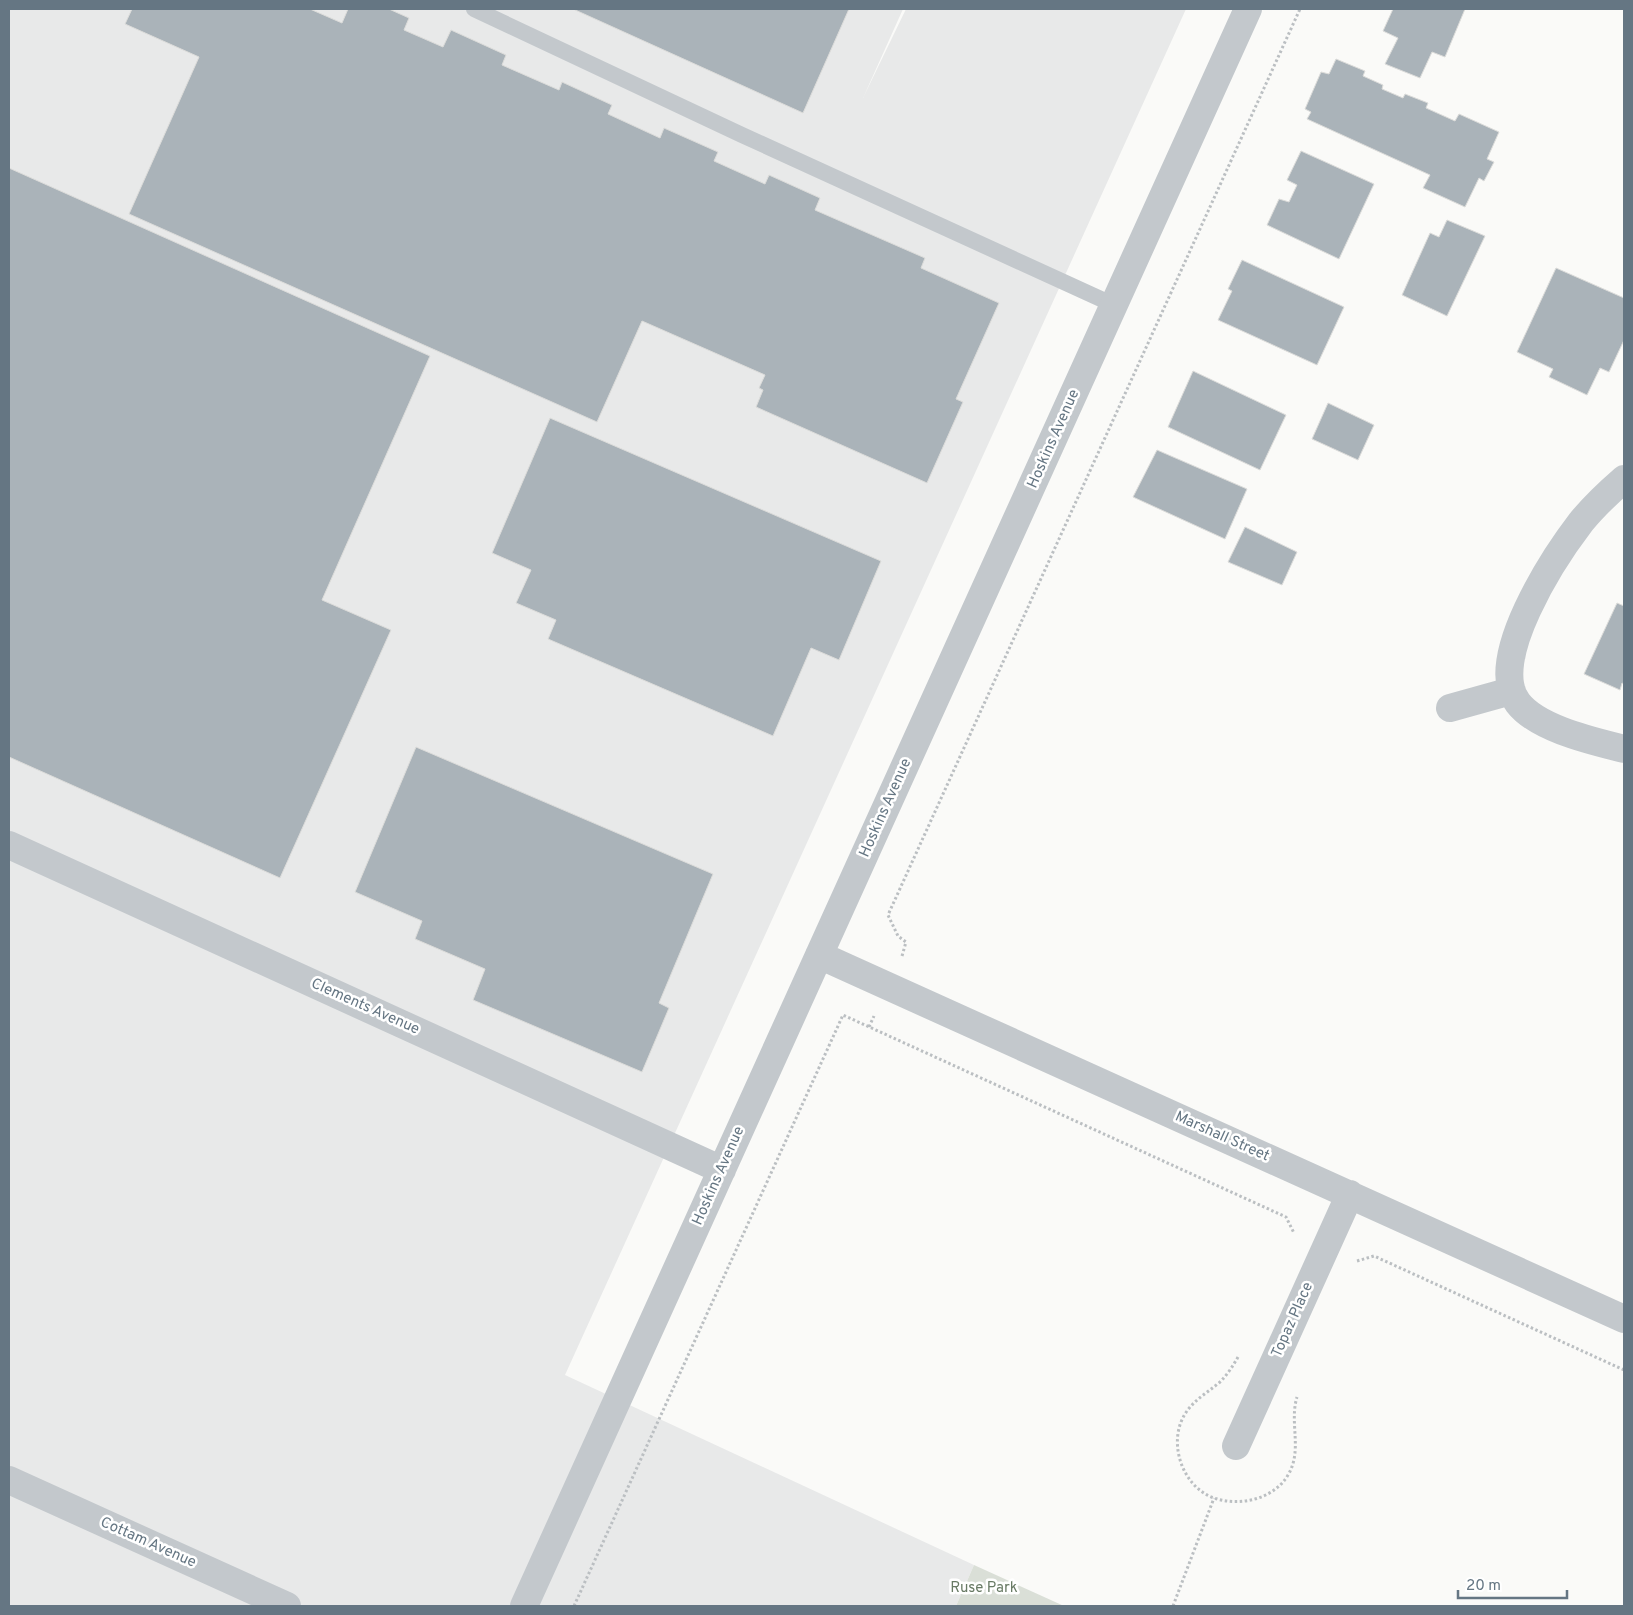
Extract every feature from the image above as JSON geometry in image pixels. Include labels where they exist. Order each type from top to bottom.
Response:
[{"type":"street","name":"Hoskins Avenue","points":[[524,1606],[1248,9]]},
{"type":"street","points":[[1624,479],[1583,520],[1557,555],[1534,595],[1516,637],[1510,660],[1509,676],[1511,691],[1516,702],[1528,714],[1540,722],[1624,750]]},
{"type":"street","points":[[1450,708],[1511,691]]},
{"type":"street","name":"Clements Avenue","points":[[9,845],[722,1170]]},
{"type":"street","name":"Marshall Street","points":[[819,955],[1624,1319]]},
{"type":"street","name":"Topaz Place","points":[[1236,1446],[1350,1194]]},
{"type":"street","name":"Cottam Avenue","points":[[9,1480],[287,1606]]},
{"type":"lane","points":[[474,9],[751,139],[1114,305]]},
{"type":"path","points":[[869,1027],[889,986],[906,942],[898,936],[888,916],[1300,9]]},
{"type":"path","points":[[574,1606],[843,1015],[1286,1217],[1295,1232],[1291,1240]]},
{"type":"path","points":[[1353,1270],[1357,1261],[1374,1256],[1624,1370]]},
{"type":"path","points":[[1241,1349],[1221,1381],[1198,1398],[1188,1409],[1181,1421],[1177,1435],[1177,1451],[1190,1480],[1200,1490],[1214,1498],[1242,1502],[1267,1495],[1279,1487],[1289,1475],[1295,1460],[1296,1446],[1293,1417],[1298,1393]]},
{"type":"path","points":[[1174,1606],[1214,1498]]},
{"type":"shaded area","points":[[9,9],[903,9],[863,98],[906,9],[1186,9],[565,1375],[974,1565],[956,1606],[9,1606]]},
{"type":"green space","name":"Ruse Park","points":[[974,1565],[1064,1606],[956,1606]]},
{"type":"building","points":[[132,9],[310,9],[342,23],[348,9],[389,9],[409,18],[404,30],[443,47],[451,30],[506,55],[502,65],[559,90],[562,82],[612,105],[608,114],[660,138],[664,128],[718,152],[714,161],[765,184],[769,175],[820,198],[815,210],[925,258],[921,268],[999,303],[956,399],[963,402],[927,483],[756,407],[763,390],[759,388],[765,375],[642,321],[597,422],[129,214],[199,57],[125,24]]},
{"type":"building","points":[[573,9],[849,9],[803,113]]},
{"type":"building","points":[[1393,9],[1465,9],[1445,57],[1432,52],[1420,78],[1385,64],[1398,38],[1383,31]]},
{"type":"building","points":[[1336,59],[1365,71],[1363,76],[1383,85],[1382,89],[1403,98],[1405,94],[1428,103],[1426,108],[1455,121],[1459,114],[1499,132],[1487,159],[1494,162],[1484,181],[1479,178],[1465,207],[1423,188],[1430,175],[1307,119],[1311,112],[1305,109],[1321,72],[1329,74]]},
{"type":"building","points":[[1301,151],[1374,184],[1339,259],[1267,225],[1279,199],[1289,202],[1297,185],[1287,180]]},
{"type":"building","points":[[9,168],[430,356],[322,600],[391,630],[280,878],[9,757]]},
{"type":"building","points":[[1447,220],[1485,236],[1447,316],[1402,295],[1430,233],[1439,237]]},
{"type":"building","points":[[1242,260],[1344,307],[1317,365],[1218,320],[1232,291],[1228,289]]},
{"type":"building","points":[[1556,268],[1624,298],[1624,340],[1609,372],[1600,368],[1587,395],[1549,377],[1553,369],[1517,352]]},
{"type":"building","points":[[1193,371],[1286,415],[1260,470],[1168,427]]},
{"type":"building","points":[[1328,403],[1374,425],[1358,460],[1312,439]]},
{"type":"building","points":[[550,418],[881,561],[839,660],[811,648],[773,736],[548,639],[556,620],[516,603],[531,570],[492,553]]},
{"type":"building","points":[[1157,450],[1247,489],[1225,539],[1133,497]]},
{"type":"building","points":[[1245,527],[1297,552],[1282,585],[1228,562]]},
{"type":"building","points":[[1617,603],[1624,606],[1624,684],[1622,683],[1620,690],[1584,674]]},
{"type":"building","points":[[416,747],[713,874],[659,1003],[669,1008],[642,1072],[473,1000],[485,969],[415,939],[422,921],[355,892]]}]
